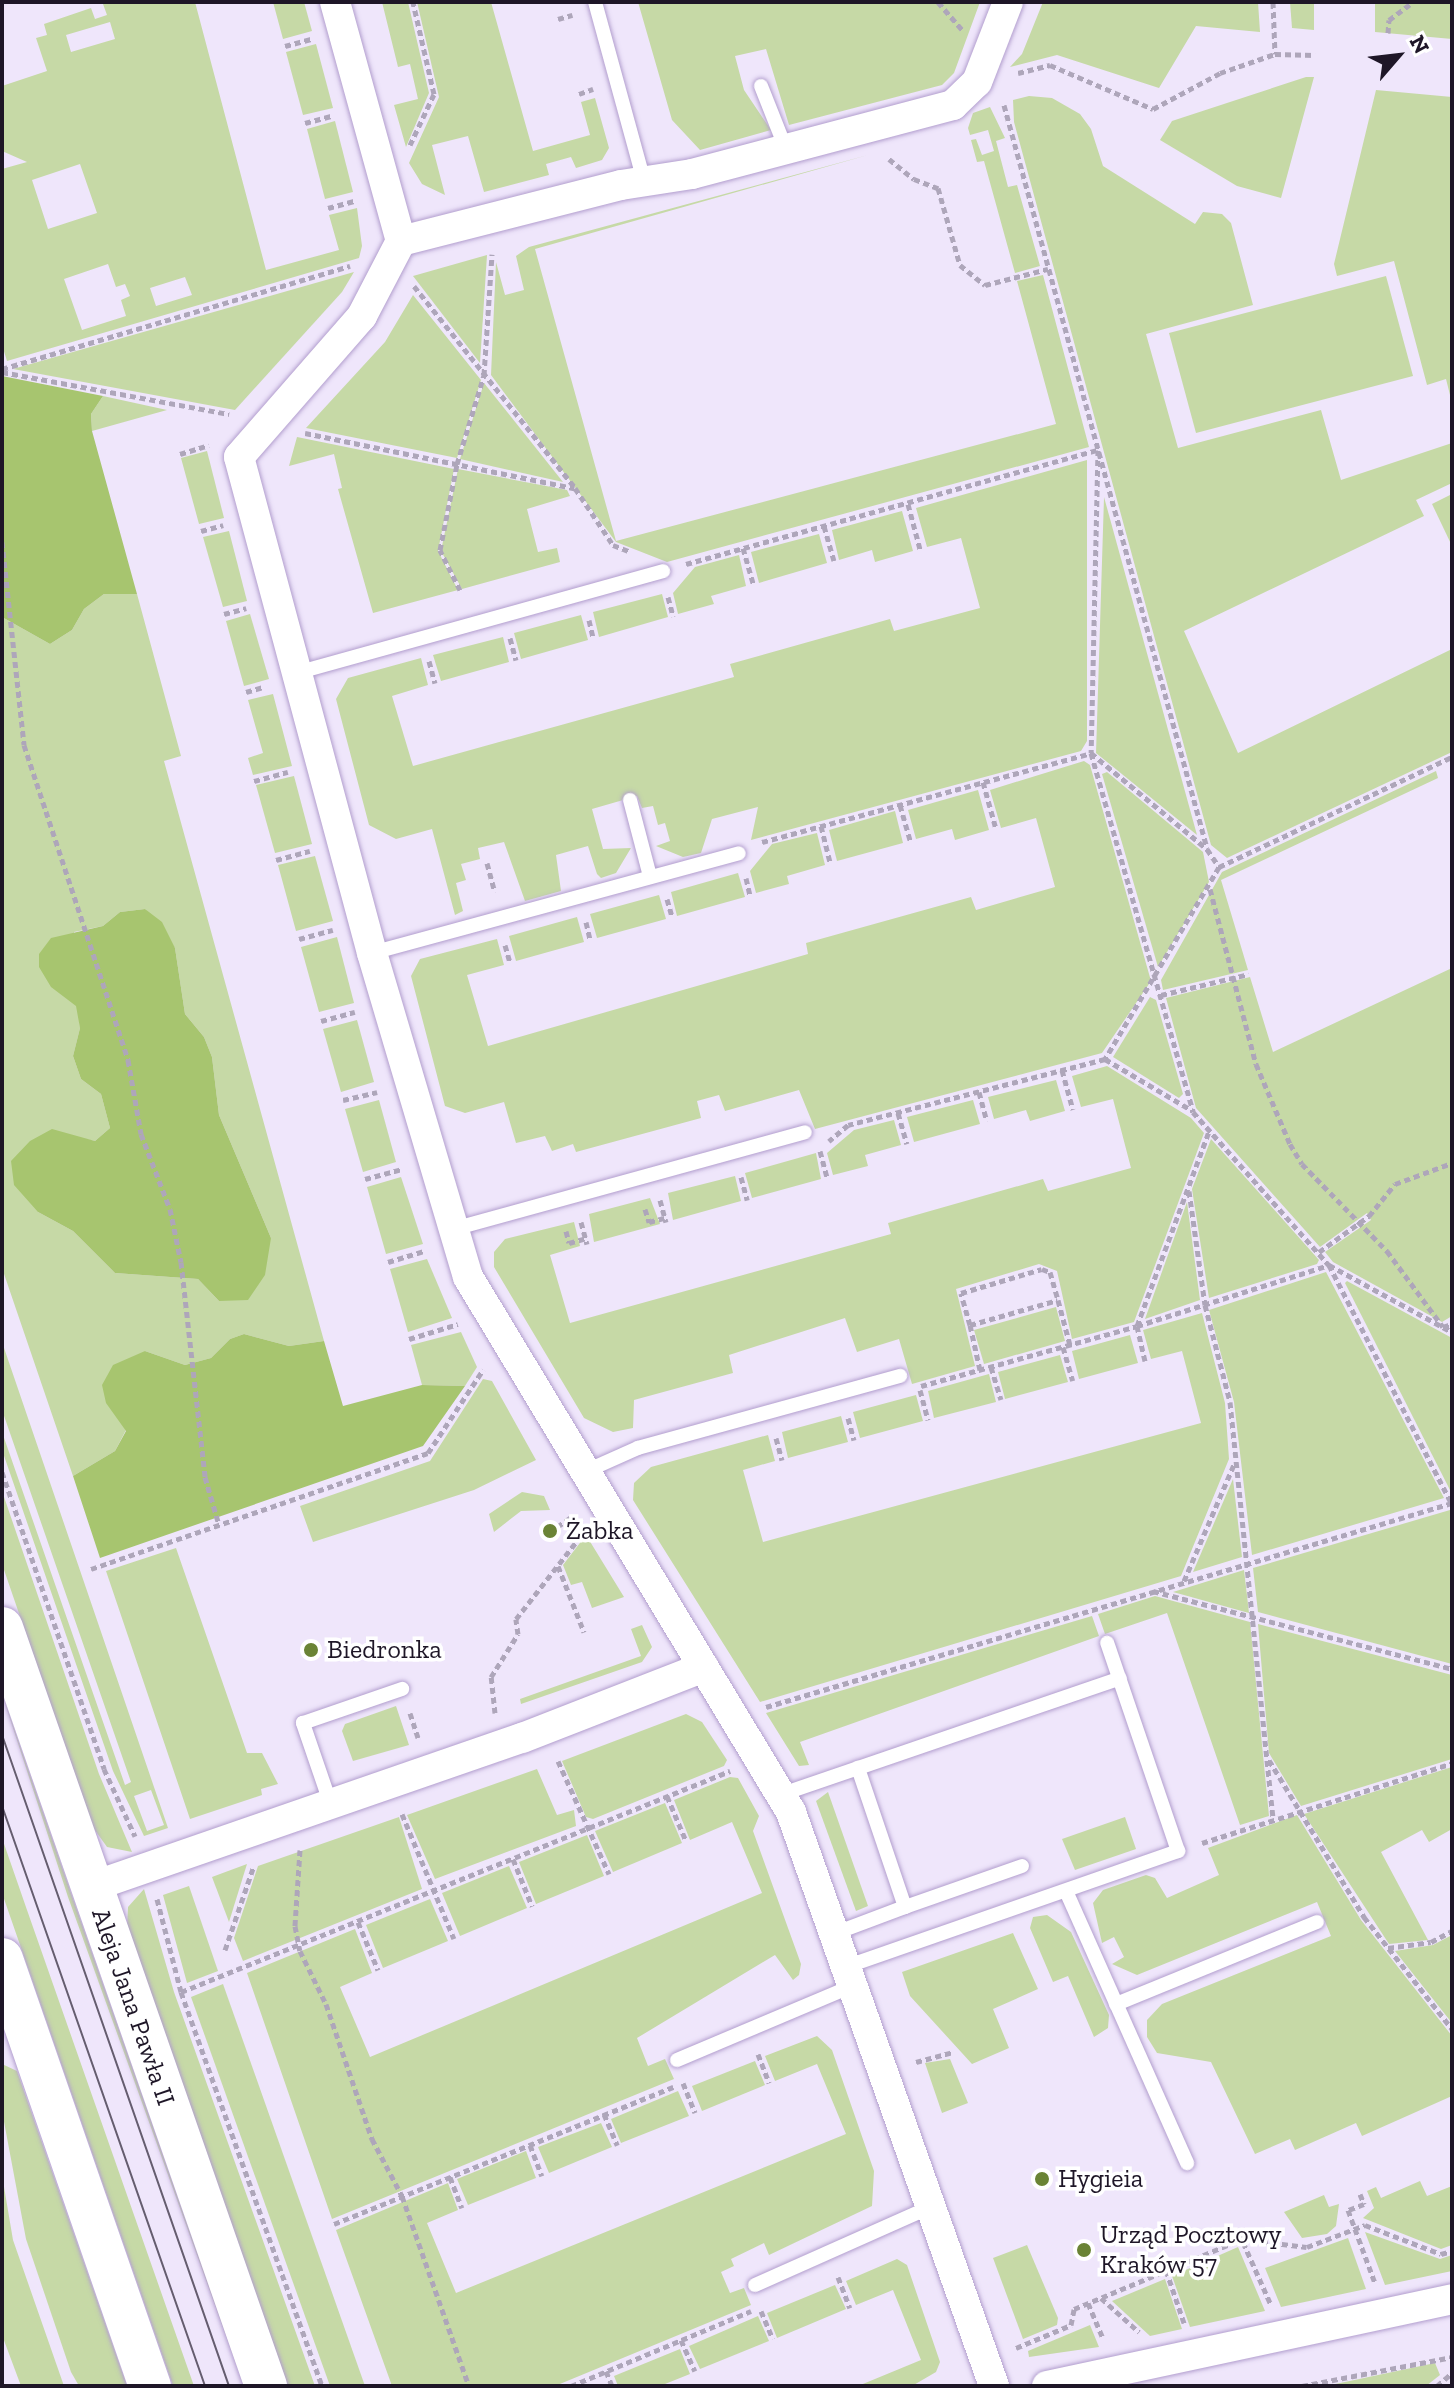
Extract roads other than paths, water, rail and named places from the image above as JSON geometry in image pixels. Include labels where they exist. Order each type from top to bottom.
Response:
[{"type":"main road","name":"Aleja Jana Pawła II","points":[[2,1628],[266,2386]]},
{"type":"main road","points":[[2,1959],[150,2386]]},
{"type":"street","points":[[335,2],[401,241],[362,316],[239,457],[286,678],[372,953],[440,1239],[782,1794],[994,2386]]},
{"type":"street","points":[[401,241],[786,149],[961,101],[977,82],[1008,2]]},
{"type":"street","points":[[91,1887],[665,1686],[704,1667]]},
{"type":"street","points":[[1047,2386],[1452,2299]]},
{"type":"lane","points":[[595,2],[644,181]]},
{"type":"lane","points":[[761,86],[786,149]]},
{"type":"lane","points":[[286,678],[667,575]]},
{"type":"lane","points":[[630,800],[650,876]]},
{"type":"lane","points":[[372,953],[739,853]]},
{"type":"lane","points":[[440,1239],[805,1132]]},
{"type":"lane","points":[[583,1472],[638,1448],[900,1376]]},
{"type":"lane","points":[[677,2060],[848,1977],[1066,1891],[1178,1851],[1107,1643]]},
{"type":"lane","points":[[782,1794],[1120,1678]]},
{"type":"lane","points":[[331,1805],[303,1723],[402,1689]]},
{"type":"lane","points":[[858,1768],[905,1907]]},
{"type":"lane","points":[[833,1934],[1022,1866]]},
{"type":"lane","points":[[1066,1891],[1187,2163]]},
{"type":"lane","points":[[1116,2004],[1317,1922]]},
{"type":"lane","points":[[755,2285],[930,2207]]},
{"type":"tram line","points":[[2,1735],[229,2386]]},
{"type":"tram line","points":[[2,1806],[205,2386]]},
{"type":"place","name":"Żabka","points":[[550,1531]]},
{"type":"place","name":"Biedronka","points":[[311,1650]]},
{"type":"place","name":"Hygieia","points":[[1042,2179]]},
{"type":"place","name":"Urząd Pocztowy Kraków 57","points":[[1084,2250]]}]
